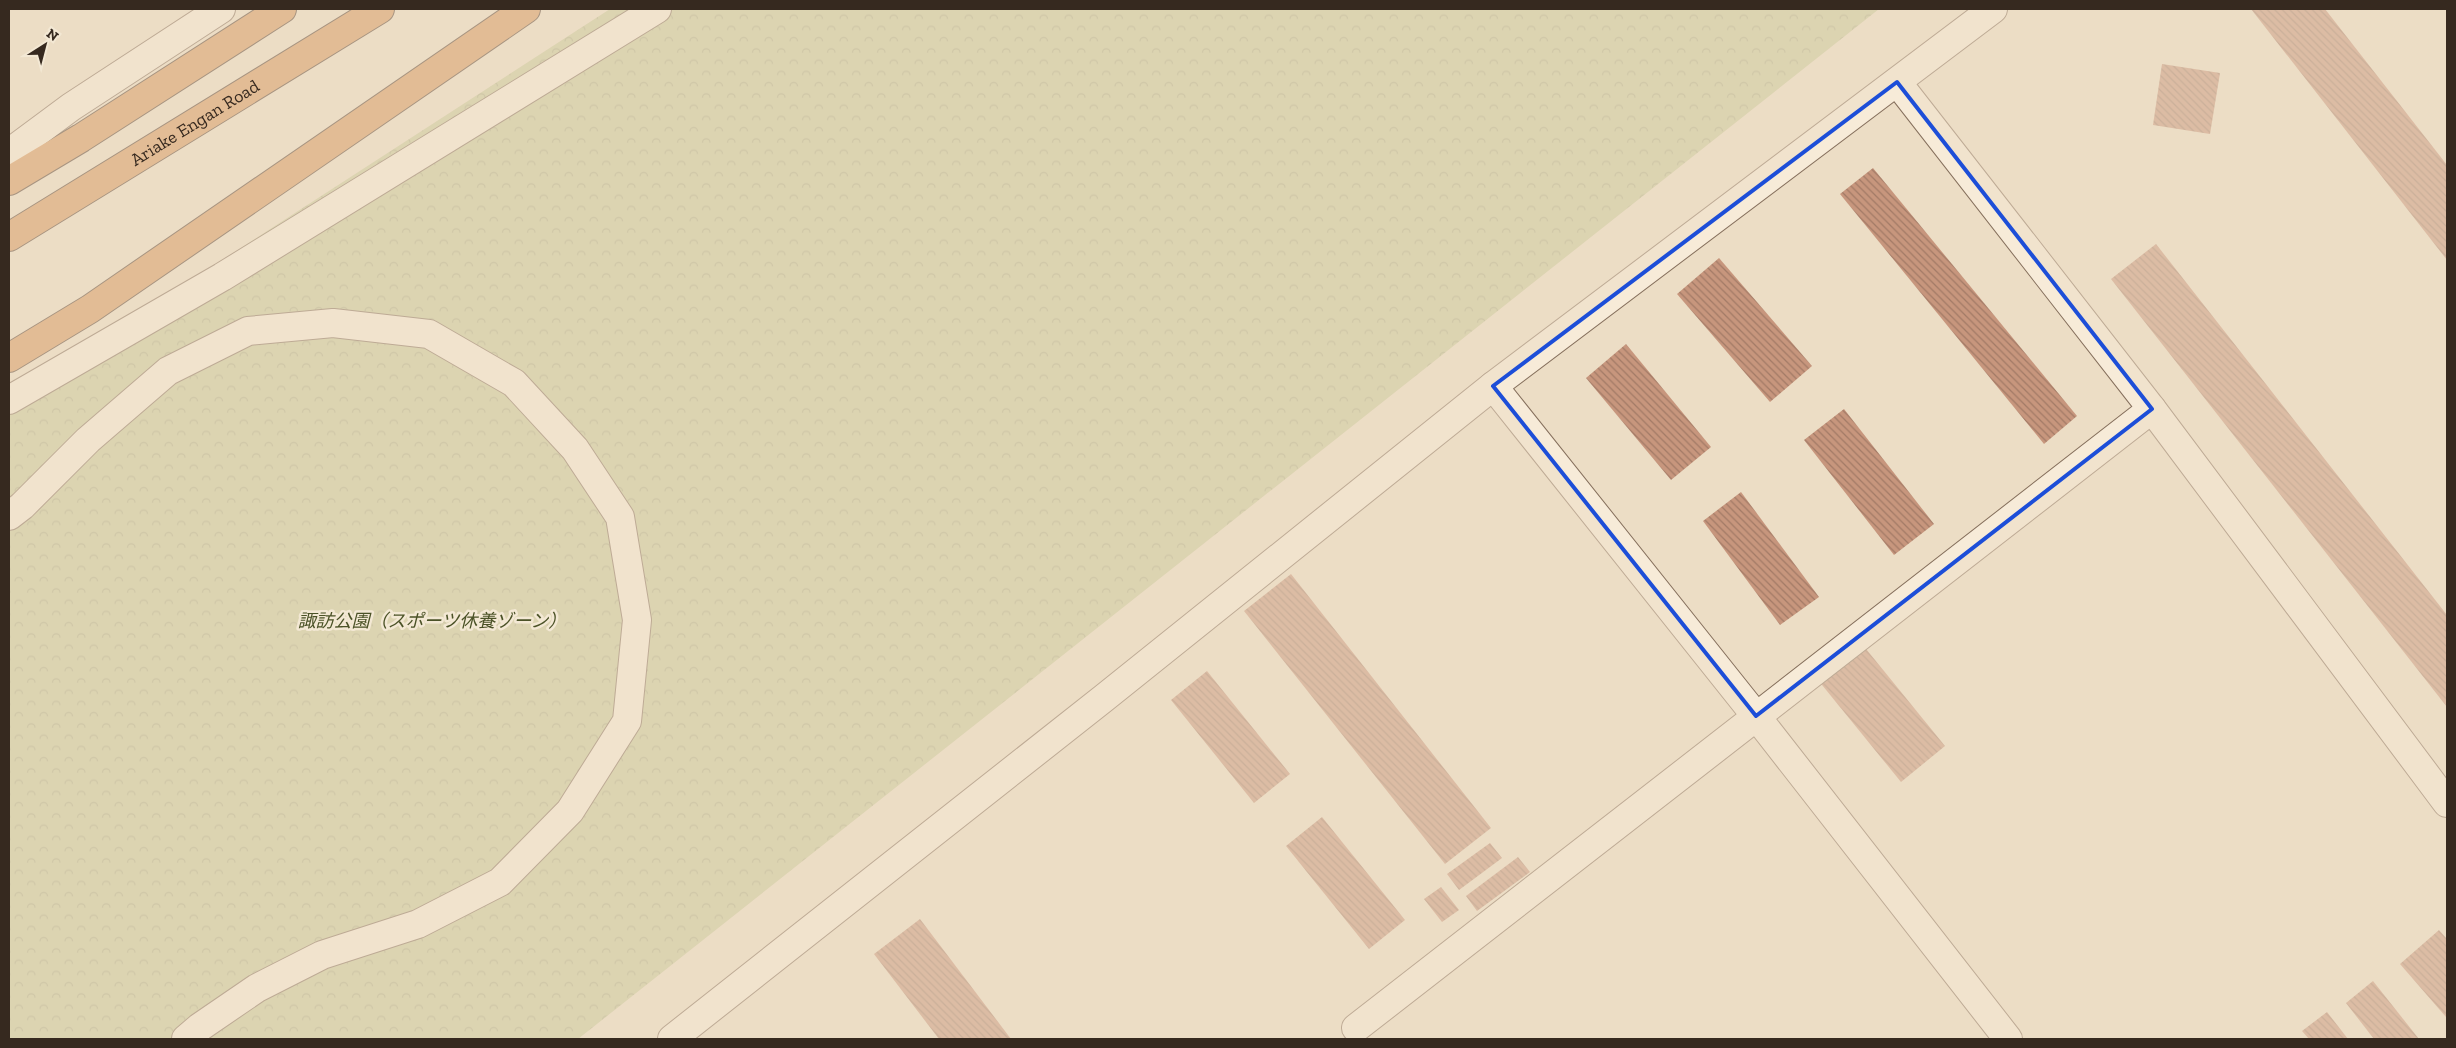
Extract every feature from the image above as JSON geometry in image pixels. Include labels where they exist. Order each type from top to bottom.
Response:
[{"type":"highway","points":[[9,181],[81,138],[282,9]]},
{"type":"highway","name":"Ariake Engan Road","points":[[9,237],[380,9]]},
{"type":"highway","points":[[9,358],[90,309],[462,51],[526,9]]},
{"type":"street","points":[[9,153],[71,107],[221,9]]},
{"type":"street","points":[[9,400],[222,277],[657,9]]},
{"type":"street","points":[[672,1039],[1104,698],[1493,386],[1993,9]]},
{"type":"street","points":[[1897,82],[2152,409],[2447,803]]},
{"type":"street","points":[[9,516],[22,506],[88,440],[168,371],[248,330],[332,323],[429,334],[514,383],[575,449],[620,517],[637,620],[626,721],[570,811],[500,882],[418,924],[322,955],[257,988],[200,1027],[186,1039]]},
{"type":"street","points":[[1493,386],[1756,716],[2008,1039]]},
{"type":"street","points":[[1356,1028],[2152,409]]},
{"type":"highlighted area","points":[[1897,82],[2152,409],[1756,716],[1493,386]]},
{"type":"green space","name":"諏訪公園（スポーツ休養ゾーン）","points":[[610,9],[1879,9],[578,1039],[9,1039],[9,398]]},
{"type":"building","points":[[2251,9],[2325,9],[2447,165],[2447,260]]},
{"type":"building","points":[[2162,64],[2220,73],[2210,134],[2153,125]]},
{"type":"building","points":[[1873,168],[2077,416],[2044,444],[1840,194]]},
{"type":"building","points":[[2156,244],[2447,615],[2447,707],[2111,279]]},
{"type":"building","points":[[1719,258],[1812,366],[1770,402],[1677,294]]},
{"type":"building","points":[[1626,344],[1711,447],[1671,480],[1586,378]]},
{"type":"building","points":[[1844,409],[1934,524],[1894,555],[1804,440]]},
{"type":"building","points":[[1741,492],[1819,597],[1780,625],[1703,521]]},
{"type":"building","points":[[1291,574],[1491,828],[1445,864],[1244,611]]},
{"type":"building","points":[[1862,644],[1945,746],[1901,782],[1818,680]]},
{"type":"building","points":[[1207,671],[1290,774],[1254,803],[1171,700]]},
{"type":"building","points":[[1322,817],[1405,920],[1369,949],[1286,846]]},
{"type":"building","points":[[1490,843],[1502,858],[1459,890],[1447,874]]},
{"type":"building","points":[[1518,857],[1530,872],[1477,911],[1466,896]]},
{"type":"building","points":[[1441,887],[1459,910],[1442,922],[1424,899]]},
{"type":"building","points":[[920,919],[1011,1039],[939,1039],[874,954]]},
{"type":"building","points":[[2439,930],[2447,939],[2446,1017],[2400,964]]},
{"type":"building","points":[[2373,981],[2419,1039],[2374,1039],[2346,1003]]},
{"type":"building","points":[[2327,1012],[2348,1039],[2309,1039],[2302,1031]]}]
